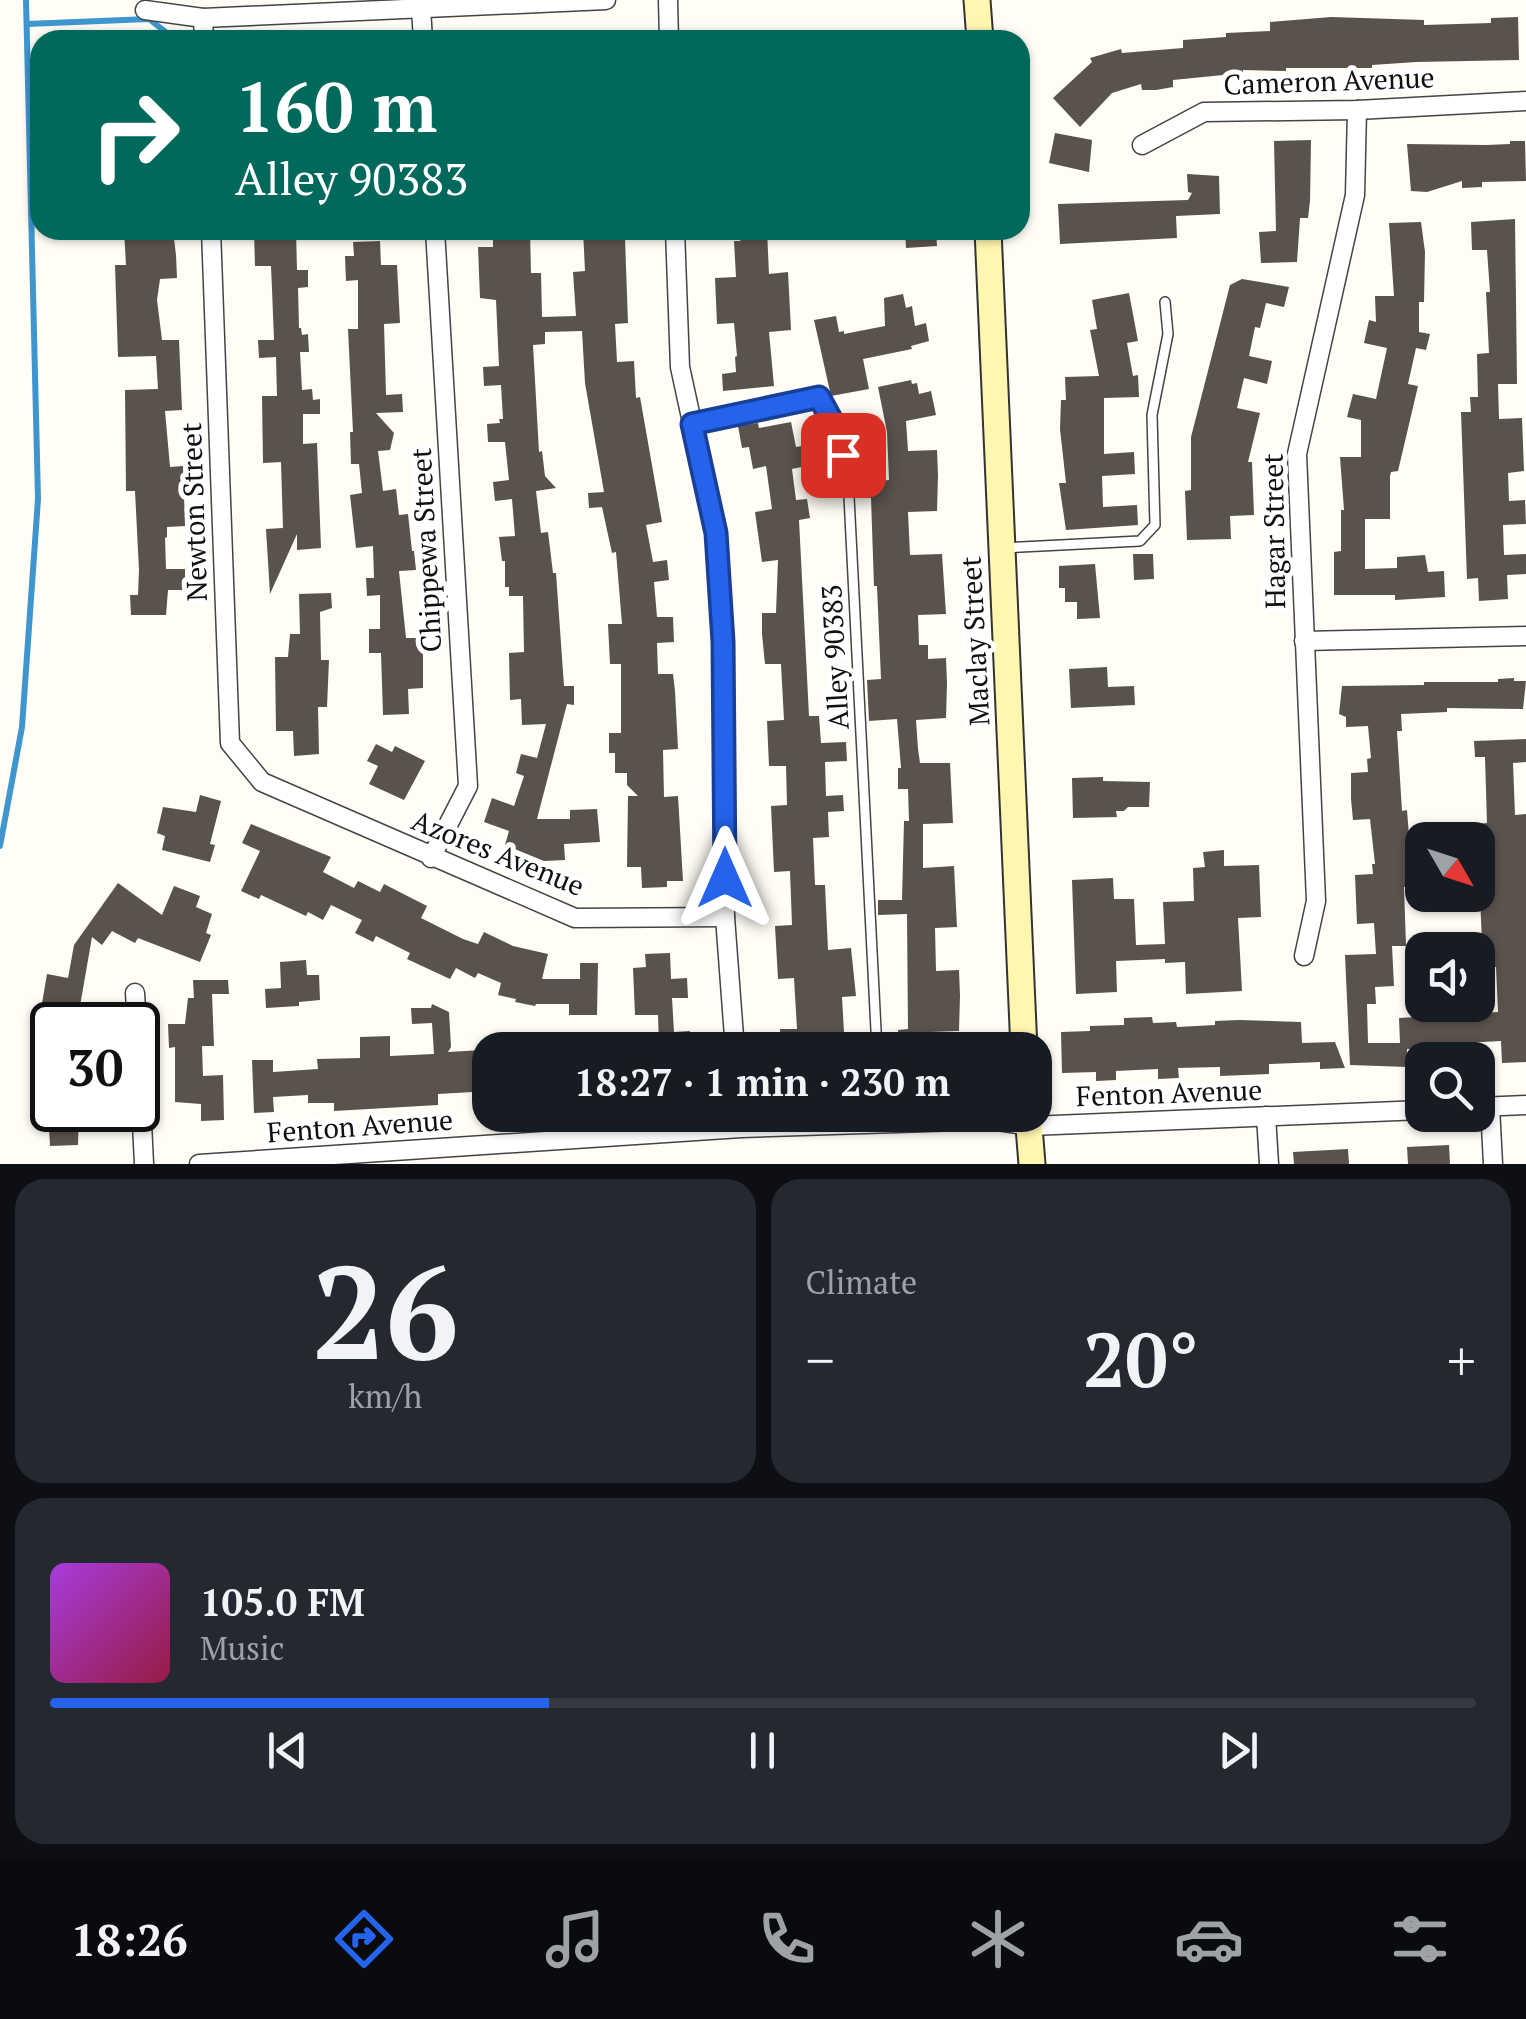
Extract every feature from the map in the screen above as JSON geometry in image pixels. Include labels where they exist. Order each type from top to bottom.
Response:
[{"type":"street","points":[[145,10],[203,18],[606,0]]},
{"type":"street","points":[[668,0],[669,30]]},
{"type":"street","points":[[977,0],[979,30]]},
{"type":"street","points":[[421,8],[422,30]]},
{"type":"street","points":[[203,18],[204,30]]},
{"type":"street","name":"Cameron Avenue","points":[[1142,145],[1204,112],[1357,110],[1526,101]]},
{"type":"street","name":"Hagar Street","points":[[1304,956],[1316,901],[1297,454],[1355,195],[1357,110]]},
{"type":"street","name":"Newton Street","points":[[211,240],[230,743],[262,782]]},
{"type":"street","name":"Chippewa Street","points":[[431,858],[468,786],[435,240]]},
{"type":"street","points":[[675,240],[680,366],[717,551],[723,642],[725,918],[734,1032]]},
{"type":"street","name":"Maclay Street","points":[[988,240],[1023,1032]]},
{"type":"street","points":[[1304,641],[1526,636]]},
{"type":"street","name":"Azores Avenue","points":[[262,782],[575,918],[725,918]]},
{"type":"street","points":[[135,993],[135,1002]]},
{"type":"street","points":[[1495,1106],[1526,1105]]},
{"type":"street","name":"Fenton Avenue","points":[[1052,1121],[1405,1111]]},
{"type":"street","points":[[1266,1116],[1269,1164]]},
{"type":"street","points":[[142,1132],[144,1164]]},
{"type":"street","name":"Fenton Avenue","points":[[199,1164],[611,1132]]},
{"type":"street","points":[[1030,1132],[1032,1164]]},
{"type":"street","points":[[1488,1132],[1492,1164]]},
{"type":"lane","points":[[1001,548],[1140,541],[1155,525],[1152,415],[1168,334],[1165,302]]},
{"type":"lane","name":"Alley 90383","points":[[692,424],[819,397],[838,432],[848,478],[876,1032]]},
{"type":"building","points":[[1331,17],[1424,20],[1424,25],[1491,23],[1491,18],[1518,17],[1519,60],[1243,70],[1173,80],[1173,87],[1156,90],[1142,90],[1141,84],[1112,93],[1080,127],[1053,98],[1092,62],[1090,58],[1121,49],[1122,53],[1183,48],[1183,40],[1270,31],[1270,22]]},
{"type":"building","points":[[1055,133],[1092,140],[1089,172],[1049,163]]},
{"type":"building","points":[[1311,140],[1310,201],[1308,218],[1300,218],[1297,262],[1261,263],[1259,232],[1276,231],[1274,141]]},
{"type":"building","points":[[1525,141],[1526,181],[1482,182],[1482,187],[1462,188],[1462,181],[1427,192],[1411,191],[1407,144],[1486,145]]},
{"type":"building","points":[[1187,174],[1219,176],[1220,214],[1176,216],[1177,238],[1060,244],[1058,204],[1188,200],[1192,193],[1188,192]]},
{"type":"building","points":[[1515,219],[1517,384],[1498,384],[1499,419],[1522,418],[1524,471],[1508,473],[1509,501],[1525,500],[1526,524],[1503,525],[1504,555],[1526,554],[1526,574],[1507,575],[1508,599],[1479,601],[1478,578],[1467,579],[1461,412],[1471,412],[1470,397],[1478,397],[1477,354],[1489,353],[1486,292],[1490,292],[1487,250],[1472,250],[1471,222]]},
{"type":"building","points":[[1421,222],[1425,252],[1419,332],[1430,334],[1426,350],[1416,348],[1408,384],[1418,386],[1398,471],[1390,476],[1390,519],[1365,519],[1365,569],[1397,568],[1397,557],[1425,555],[1428,572],[1444,571],[1445,597],[1395,600],[1395,595],[1334,595],[1334,552],[1341,551],[1344,510],[1340,457],[1361,457],[1361,420],[1347,417],[1353,394],[1376,399],[1387,348],[1364,343],[1369,320],[1376,322],[1375,296],[1394,296],[1389,223]]},
{"type":"building","points":[[125,240],[174,240],[177,278],[160,279],[157,300],[162,340],[179,340],[182,410],[165,411],[170,467],[183,466],[185,526],[167,527],[165,538],[166,569],[185,569],[185,590],[168,590],[166,615],[131,615],[130,595],[138,595],[139,570],[135,491],[126,491],[125,390],[158,389],[156,356],[118,357],[115,265],[126,265]]},
{"type":"building","points":[[254,240],[296,240],[297,270],[308,270],[308,287],[298,288],[299,328],[302,335],[308,334],[309,352],[300,352],[302,390],[312,389],[313,400],[320,399],[320,414],[303,414],[303,444],[317,443],[321,548],[297,550],[297,534],[270,594],[266,529],[283,528],[281,462],[263,463],[262,396],[277,396],[276,357],[259,358],[258,340],[274,340],[271,266],[255,266]]},
{"type":"building","points":[[493,240],[530,240],[531,273],[541,273],[542,317],[576,316],[573,272],[585,271],[583,240],[625,240],[628,323],[615,324],[617,362],[634,361],[636,398],[640,397],[662,522],[646,525],[653,562],[667,560],[669,580],[654,582],[657,617],[673,617],[674,642],[657,643],[658,674],[673,674],[678,749],[663,750],[664,797],[678,796],[683,881],[667,881],[667,887],[642,888],[641,867],[627,867],[628,796],[638,796],[627,785],[627,773],[615,773],[615,753],[609,753],[609,733],[621,733],[621,664],[610,664],[608,624],[622,624],[616,552],[612,553],[602,507],[589,508],[588,493],[604,492],[585,383],[582,331],[545,332],[545,344],[533,345],[539,452],[542,451],[545,476],[556,488],[536,491],[541,533],[548,532],[556,573],[564,686],[574,686],[574,705],[567,704],[537,819],[570,819],[570,810],[597,809],[600,842],[564,844],[565,860],[544,861],[505,845],[509,831],[484,822],[492,798],[514,806],[524,776],[516,773],[521,754],[537,758],[546,724],[522,725],[521,699],[510,700],[509,653],[524,652],[523,596],[509,596],[509,587],[505,587],[505,561],[499,537],[515,536],[512,499],[495,501],[493,482],[509,480],[505,442],[488,442],[487,424],[503,419],[501,385],[484,386],[483,367],[499,366],[496,300],[480,298],[478,247],[493,247]]},
{"type":"building","points":[[767,240],[769,274],[788,272],[791,330],[769,332],[774,386],[723,391],[722,374],[736,372],[737,356],[734,323],[717,324],[715,278],[736,277],[734,241]]},
{"type":"building","points":[[906,240],[937,240],[937,246],[906,248]]},
{"type":"building","points":[[380,241],[381,265],[397,265],[400,323],[384,324],[386,395],[402,394],[403,412],[376,413],[394,433],[390,450],[378,451],[383,491],[396,489],[399,515],[408,514],[414,551],[416,570],[399,571],[406,638],[423,638],[423,688],[408,689],[409,714],[383,715],[381,653],[369,653],[369,629],[380,629],[380,595],[367,596],[366,578],[374,578],[373,546],[356,548],[350,495],[362,493],[359,464],[351,464],[348,329],[358,329],[358,280],[346,281],[345,256],[354,256],[353,242]]},
{"type":"building","points":[[1242,279],[1289,287],[1284,307],[1266,303],[1260,328],[1255,327],[1249,356],[1272,361],[1267,384],[1244,378],[1237,408],[1260,413],[1248,462],[1252,462],[1254,515],[1230,516],[1231,539],[1187,540],[1185,491],[1191,490],[1191,437],[1230,285]]},
{"type":"building","points":[[1129,293],[1138,341],[1127,343],[1133,376],[1138,375],[1139,397],[1104,398],[1104,454],[1134,452],[1135,474],[1102,476],[1103,507],[1137,505],[1138,525],[1066,530],[1059,483],[1066,483],[1060,429],[1061,400],[1066,400],[1065,377],[1099,376],[1090,330],[1097,329],[1092,300]]},
{"type":"building","points":[[903,294],[906,308],[912,306],[915,326],[926,323],[929,341],[911,346],[912,349],[863,359],[869,389],[831,396],[814,320],[836,316],[839,332],[844,334],[885,326],[884,298]]},
{"type":"building","points":[[911,380],[912,384],[917,383],[919,394],[931,391],[936,415],[906,421],[908,451],[937,450],[937,511],[908,512],[910,555],[942,554],[946,614],[918,615],[919,645],[928,645],[928,659],[946,658],[946,718],[916,720],[920,763],[950,763],[953,823],[923,824],[923,868],[954,866],[957,927],[935,928],[936,971],[959,970],[959,1031],[898,1032],[908,1029],[907,914],[878,915],[878,900],[902,900],[904,821],[909,821],[908,789],[898,789],[901,768],[897,719],[869,721],[867,680],[881,679],[877,586],[871,498],[858,498],[857,483],[889,480],[887,432],[878,387]]},
{"type":"building","points":[[791,422],[796,447],[802,446],[806,466],[792,469],[796,500],[807,499],[810,518],[799,520],[809,716],[819,716],[821,743],[846,742],[847,761],[825,762],[826,796],[843,795],[844,811],[828,812],[829,837],[813,838],[815,885],[825,885],[828,950],[851,948],[856,996],[842,997],[844,1032],[780,1032],[797,1029],[794,978],[778,979],[775,926],[792,925],[790,871],[774,872],[771,806],[787,805],[786,766],[769,766],[767,721],[784,720],[781,664],[765,664],[762,634],[762,613],[776,613],[778,560],[762,562],[755,512],[772,509],[766,466],[753,469],[749,447],[742,448],[738,426],[758,423],[759,428]]},
{"type":"building","points":[[1133,554],[1153,554],[1154,579],[1134,580]]},
{"type":"building","points":[[1095,564],[1100,618],[1077,619],[1077,602],[1065,602],[1065,588],[1059,588],[1059,566]]},
{"type":"building","points":[[331,593],[332,608],[320,612],[321,660],[329,660],[327,707],[318,707],[319,754],[294,756],[293,731],[276,731],[275,657],[288,657],[290,634],[300,634],[299,594]]},
{"type":"building","points":[[1107,667],[1108,687],[1134,686],[1135,705],[1071,708],[1069,669]]},
{"type":"building","points":[[1526,681],[1523,709],[1447,708],[1447,712],[1401,714],[1402,731],[1397,731],[1402,811],[1407,810],[1408,822],[1405,946],[1392,946],[1394,986],[1375,987],[1376,1004],[1367,1004],[1368,1043],[1400,1043],[1399,1018],[1405,1018],[1405,1022],[1495,1022],[1495,932],[1482,932],[1481,912],[1495,912],[1495,822],[1487,822],[1485,757],[1475,757],[1474,741],[1526,739],[1526,762],[1513,763],[1515,815],[1526,814],[1526,1062],[1502,1063],[1501,1041],[1405,1042],[1405,1067],[1350,1065],[1345,955],[1376,954],[1374,923],[1357,924],[1355,875],[1373,874],[1375,864],[1370,819],[1353,820],[1351,799],[1351,773],[1368,772],[1368,726],[1346,727],[1346,717],[1339,714],[1342,686]]},
{"type":"building","points":[[376,744],[392,752],[395,746],[425,761],[404,800],[369,784],[378,766],[367,761]]},
{"type":"building","points":[[1103,777],[1103,781],[1150,782],[1149,807],[1128,807],[1116,811],[1117,817],[1073,818],[1072,778]]},
{"type":"building","points":[[200,795],[221,801],[210,844],[215,845],[210,862],[162,850],[165,836],[157,833],[163,807],[196,812]]},
{"type":"building","points":[[251,824],[331,857],[323,872],[354,888],[358,881],[380,892],[384,884],[427,906],[421,918],[463,939],[478,944],[484,932],[513,946],[548,954],[542,979],[580,979],[580,963],[598,963],[597,1015],[569,1015],[569,1004],[535,1006],[515,1002],[516,999],[498,995],[501,983],[478,973],[475,978],[456,968],[450,979],[407,959],[410,953],[376,936],[373,942],[355,933],[362,920],[331,905],[323,920],[241,891],[260,851],[242,843]]},
{"type":"building","points":[[1224,850],[1224,866],[1259,865],[1261,917],[1238,918],[1242,991],[1186,994],[1185,962],[1165,963],[1165,959],[1116,961],[1117,992],[1076,994],[1072,880],[1113,878],[1114,899],[1134,899],[1136,945],[1165,944],[1163,902],[1194,901],[1193,868],[1205,867],[1203,852]]},
{"type":"building","points":[[118,883],[162,915],[174,886],[200,896],[196,907],[212,914],[206,933],[211,935],[200,962],[138,938],[135,943],[112,931],[102,945],[92,937],[81,1002],[42,1002],[47,974],[68,978],[74,945]]},
{"type":"building","points":[[670,953],[671,979],[687,978],[688,998],[672,998],[674,1032],[659,1032],[658,1015],[635,1015],[633,968],[646,967],[645,954]]},
{"type":"building","points":[[306,960],[307,975],[319,975],[320,1000],[266,1008],[265,989],[281,988],[280,962]]},
{"type":"building","points":[[193,980],[228,980],[229,994],[212,994],[214,1046],[202,1046],[203,1076],[223,1075],[224,1120],[201,1121],[201,1104],[175,1102],[175,1047],[169,1048],[168,1024],[185,1024],[188,998],[194,998]]},
{"type":"building","points":[[432,1004],[449,1012],[448,1052],[472,1051],[472,1092],[438,1094],[438,1105],[334,1111],[334,1103],[308,1103],[308,1095],[273,1097],[274,1112],[254,1113],[252,1060],[273,1060],[273,1072],[318,1069],[317,1059],[360,1058],[360,1037],[390,1036],[390,1056],[434,1054],[432,1023],[412,1024],[411,1008],[431,1008]]},
{"type":"building","points":[[1152,1017],[1153,1023],[1176,1022],[1177,1027],[1239,1020],[1301,1022],[1302,1043],[1335,1042],[1345,1068],[1320,1069],[1320,1062],[1269,1064],[1269,1074],[1220,1076],[1220,1067],[1178,1068],[1179,1078],[1158,1079],[1158,1069],[1116,1071],[1116,1080],[1096,1081],[1096,1072],[1062,1073],[1061,1032],[1090,1031],[1090,1026],[1124,1025],[1124,1018]]},
{"type":"building","points":[[49,1132],[78,1132],[78,1145],[50,1146]]},
{"type":"building","points":[[1449,1145],[1450,1164],[1408,1164],[1407,1147]]},
{"type":"building","points":[[1348,1149],[1349,1164],[1294,1164],[1293,1152]]},
{"type":"waterway","points":[[26,0],[30,166]]},
{"type":"waterway","points":[[27,24],[149,19],[163,30]]},
{"type":"waterway","points":[[0,846],[22,727],[38,499],[32,240]]},
{"type":"route","points":[[725,878],[723,642],[716,533],[692,424],[819,397],[838,432],[843,455]]}]
